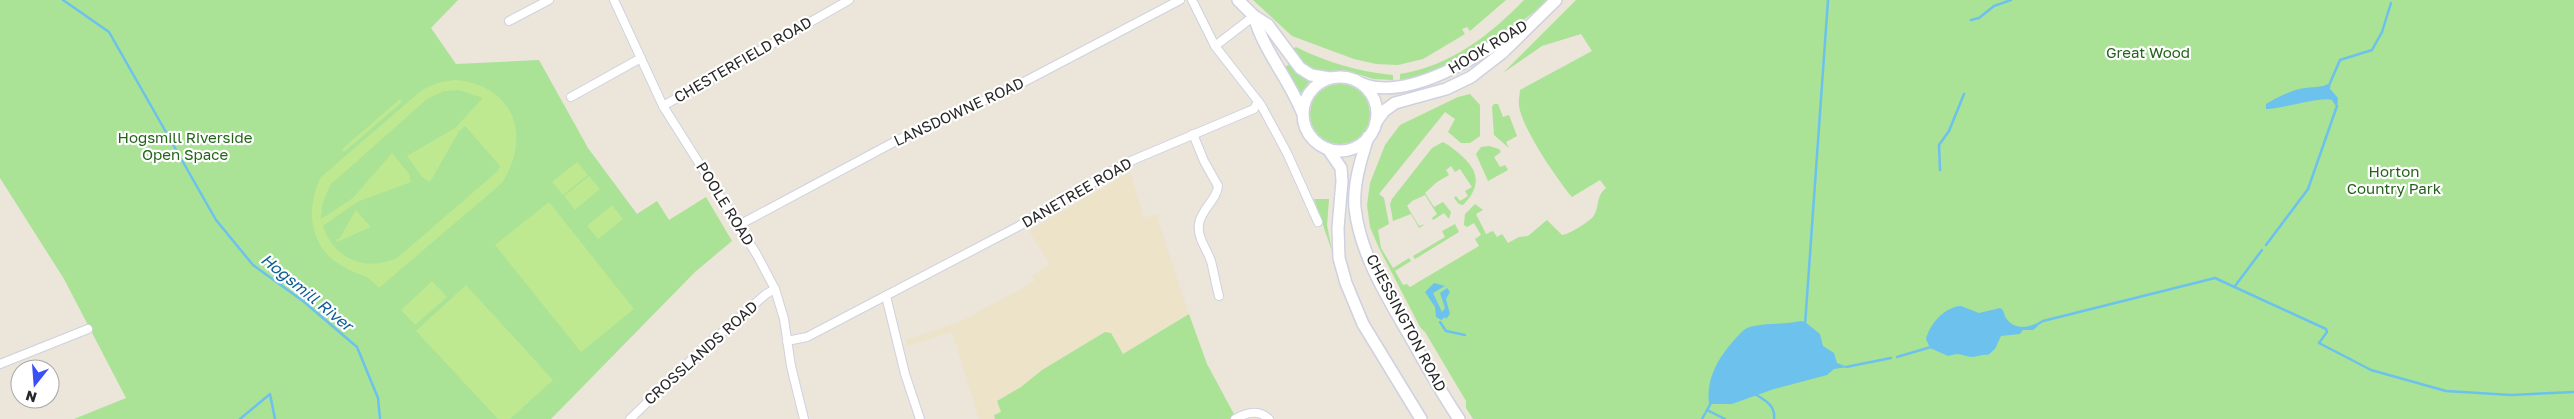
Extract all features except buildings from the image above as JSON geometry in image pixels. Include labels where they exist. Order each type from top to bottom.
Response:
[{"type":"main road","name":"CHESSINGTON ROAD","points":[[1238,0],[1254,16],[1268,25],[1300,68],[1312,75],[1352,79],[1366,88],[1375,99],[1375,123],[1368,137],[1357,179],[1355,206],[1359,229],[1366,250],[1396,311],[1459,419]]},
{"type":"main road","name":"HOOK ROAD","points":[[1375,123],[1384,111],[1394,103],[1446,89],[1471,77],[1502,53],[1556,0]]},
{"type":"main road","name":"CHESSINGTON ROAD","points":[[1254,16],[1258,32],[1279,65],[1302,112],[1309,135],[1328,149],[1341,168],[1342,181],[1338,228],[1339,258],[1346,283],[1363,324],[1421,419]]},
{"type":"main road","name":"HOOK ROAD","points":[[1352,79],[1367,85],[1384,87],[1434,77],[1462,66],[1536,18]]},
{"type":"main road","points":[[1302,112],[1311,90],[1330,78]]},
{"type":"main road","points":[[1328,149],[1350,149],[1368,137]]},
{"type":"street","points":[[509,21],[549,0]]},
{"type":"street","name":"POOLE ROAD","points":[[614,0],[664,106],[739,226],[775,289],[784,319],[804,419]]},
{"type":"street","name":"CHESTERFIELD ROAD","points":[[664,106],[849,0]]},
{"type":"street","name":"LANSDOWNE ROAD","points":[[739,226],[896,141],[1020,84],[1180,0]]},
{"type":"street","points":[[1191,1],[1215,46],[1258,101],[1287,153],[1318,222]]},
{"type":"street","points":[[1215,46],[1254,16]]},
{"type":"street","points":[[571,97],[641,58]]},
{"type":"street","name":"DANETREE ROAD","points":[[787,341],[807,337],[1019,226],[1126,163],[1254,109],[1258,101]]},
{"type":"street","points":[[1193,134],[1204,161],[1218,186],[1215,195],[1204,209],[1198,226],[1200,238],[1209,255],[1219,296]]},
{"type":"street","name":"CROSSLANDS ROAD","points":[[630,419],[693,358],[766,294],[775,289]]},
{"type":"street","points":[[886,296],[920,419]]},
{"type":"street","points":[[0,364],[88,329]]},
{"type":"street","points":[[1235,419],[1255,412],[1261,412],[1269,419]]},
{"type":"shaded area","points":[[1130,172],[1144,218],[1156,214],[1189,314],[1123,354],[1111,333],[1105,332],[1042,370],[1021,387],[997,401],[1001,413],[994,415],[995,419],[979,419],[952,332],[907,346],[906,340],[960,322],[1035,281],[1032,276],[1050,264],[1029,231]]},
{"type":"green space","name":"Hogsmill Riverside Open Space","points":[[0,0],[458,0],[431,28],[456,64],[539,60],[588,148],[637,214],[657,201],[669,220],[706,197],[732,241],[695,272],[551,419],[74,419],[126,398],[64,279],[0,178]]},
{"type":"green space","points":[[1253,0],[1506,0],[1470,31],[1467,27],[1462,29],[1465,34],[1423,59],[1398,65],[1376,64],[1354,59],[1292,36]]},
{"type":"green space","points":[[1524,0],[1548,0],[1515,27],[1480,51],[1441,70],[1400,80],[1400,74],[1436,64],[1468,48],[1497,26]]},
{"type":"green space","points":[[1576,0],[2574,0],[2574,419],[1473,419],[1466,408],[1466,401],[1425,332],[1420,327],[1379,248],[1370,227],[1367,205],[1370,183],[1385,145],[1400,125],[1458,97],[1470,94],[1480,105],[1480,136],[1470,143],[1461,143],[1448,132],[1455,119],[1445,112],[1379,194],[1384,198],[1389,224],[1378,230],[1381,248],[1393,268],[1409,258],[1411,261],[1395,271],[1403,285],[1407,284],[1410,287],[1479,246],[1475,239],[1481,235],[1474,223],[1467,227],[1464,225],[1465,214],[1475,204],[1483,210],[1476,214],[1486,234],[1493,231],[1497,237],[1502,234],[1508,243],[1519,237],[1528,236],[1547,220],[1562,235],[1591,219],[1595,214],[1600,195],[1606,188],[1600,180],[1572,197],[1549,166],[1533,139],[1521,115],[1519,102],[1520,90],[1592,51],[1581,34],[1542,46],[1503,73]]},
{"type":"green space","points":[[1296,47],[1343,66],[1393,75],[1393,80],[1374,79],[1344,70],[1321,72],[1307,68],[1292,49]]},
{"type":"green space","points":[[1290,64],[1300,75],[1310,81],[1300,94],[1285,67]]},
{"type":"green space","points":[[455,80],[475,84],[491,92],[504,102],[512,116],[516,131],[516,148],[511,165],[502,183],[379,288],[366,277],[332,259],[323,250],[313,227],[313,202],[316,189],[321,177],[422,90],[437,83]],"holes":[[[459,90],[483,98],[455,128],[407,156],[422,177],[430,182],[459,131],[465,126],[500,166],[498,171],[397,258],[373,264],[362,263],[352,260],[335,247],[323,226],[357,202],[411,182],[409,174],[392,153],[353,198],[321,219],[322,205],[330,185],[427,99],[444,91]]]},
{"type":"green space","points":[[1340,84],[1357,89],[1365,97],[1370,114],[1365,131],[1357,139],[1340,144],[1323,139],[1315,131],[1310,114],[1315,97],[1323,89]]},
{"type":"green space","points":[[400,99],[402,102],[344,152],[342,149]]},
{"type":"green space","points":[[1494,104],[1498,104],[1503,117],[1509,115],[1517,136],[1506,142],[1509,148],[1494,135],[1492,107]]},
{"type":"green space","points":[[1443,142],[1463,157],[1473,169],[1476,181],[1473,193],[1463,205],[1459,204],[1454,198],[1456,196],[1460,201],[1468,196],[1465,191],[1472,187],[1460,169],[1455,172],[1451,166],[1446,170],[1449,175],[1437,182],[1425,193],[1434,207],[1443,202],[1451,212],[1449,219],[1444,213],[1433,220],[1432,218],[1437,214],[1425,195],[1412,201],[1407,206],[1419,226],[1425,224],[1419,228],[1411,214],[1393,221],[1390,204],[1392,199],[1432,148]]},
{"type":"green space","points":[[1489,146],[1499,149],[1501,152],[1494,157],[1500,167],[1505,165],[1508,170],[1488,181],[1476,154],[1481,147]]},
{"type":"green space","points":[[577,162],[588,175],[563,195],[552,182]]},
{"type":"green space","points":[[589,176],[600,189],[575,210],[564,196]]},
{"type":"green space","points":[[1314,199],[1329,199],[1327,225],[1332,251]]},
{"type":"green space","points":[[549,202],[634,309],[581,352],[495,245]]},
{"type":"green space","points":[[612,205],[623,219],[598,239],[587,226]]},
{"type":"green space","points":[[356,210],[371,227],[337,242],[336,239],[339,239]]},
{"type":"green space","points":[[1455,224],[1459,232],[1415,259],[1413,256],[1445,237],[1442,231]]},
{"type":"green space","points":[[432,281],[447,297],[415,325],[401,310]]},
{"type":"green space","points":[[466,285],[553,380],[510,419],[498,419],[416,331]]},
{"type":"green space","points":[[1189,314],[1207,364],[1235,416],[1231,419],[995,419],[994,415],[1001,412],[997,401],[1021,387],[1042,370],[1105,332],[1111,333],[1123,354]]},
{"type":"water","points":[[2331,82],[2330,89],[2338,98],[2337,108],[2332,100],[2326,99],[2266,109],[2266,104],[2286,93],[2299,89],[2324,86]]},
{"type":"water","points":[[1434,283],[1445,286],[1433,293],[1442,312],[1445,308],[1440,293],[1447,288],[1450,292],[1446,299],[1450,314],[1446,319],[1445,317],[1441,320],[1436,317],[1435,307],[1425,292]]},
{"type":"water","points":[[1961,306],[1979,313],[2000,308],[2009,322],[2016,326],[2035,324],[2038,326],[2033,330],[2023,330],[2020,334],[2001,336],[1995,349],[1988,355],[1972,357],[1958,354],[1948,356],[1930,348],[1926,339],[1934,322],[1949,309]]},
{"type":"water","points":[[1801,321],[1820,334],[1823,346],[1834,353],[1837,363],[1848,367],[1834,369],[1827,375],[1774,389],[1732,404],[1709,404],[1710,385],[1715,368],[1724,353],[1743,331],[1753,326]]},
{"type":"waterway","name":"Hogsmill River","points":[[63,0],[109,32],[216,220],[253,265],[303,301],[357,347],[378,398],[380,419]]},
{"type":"waterway","points":[[1805,325],[1828,0]]},
{"type":"waterway","points":[[1971,20],[1979,18],[1994,6],[2011,0]]},
{"type":"waterway","points":[[2330,83],[2340,60],[2372,50],[2382,32],[2391,3]]},
{"type":"waterway","points":[[1940,170],[1939,145],[1949,131],[1964,94]]},
{"type":"waterway","points":[[2266,245],[2308,189],[2337,106]]},
{"type":"waterway","points":[[2235,286],[2262,250]]},
{"type":"waterway","points":[[2036,325],[2043,321],[2215,278],[2326,329],[2327,332],[2319,343],[2371,370],[2446,391],[2511,395],[2574,392]]},
{"type":"waterway","points":[[1440,322],[1446,331],[1465,335]]},
{"type":"waterway","points":[[1897,357],[1931,347]]},
{"type":"waterway","points":[[1846,367],[1891,358]]},
{"type":"waterway","points":[[240,419],[270,394],[275,419]]},
{"type":"waterway","points":[[1755,394],[1772,407],[1774,419]]},
{"type":"waterway","points":[[1702,419],[1711,403]]},
{"type":"waterway","points":[[1707,410],[1725,419]]},
{"type":"park label","name":"Great Wood","points":[[2148,53]]},
{"type":"park label","name":"Horton Country Park","points":[[2394,180]]}]
